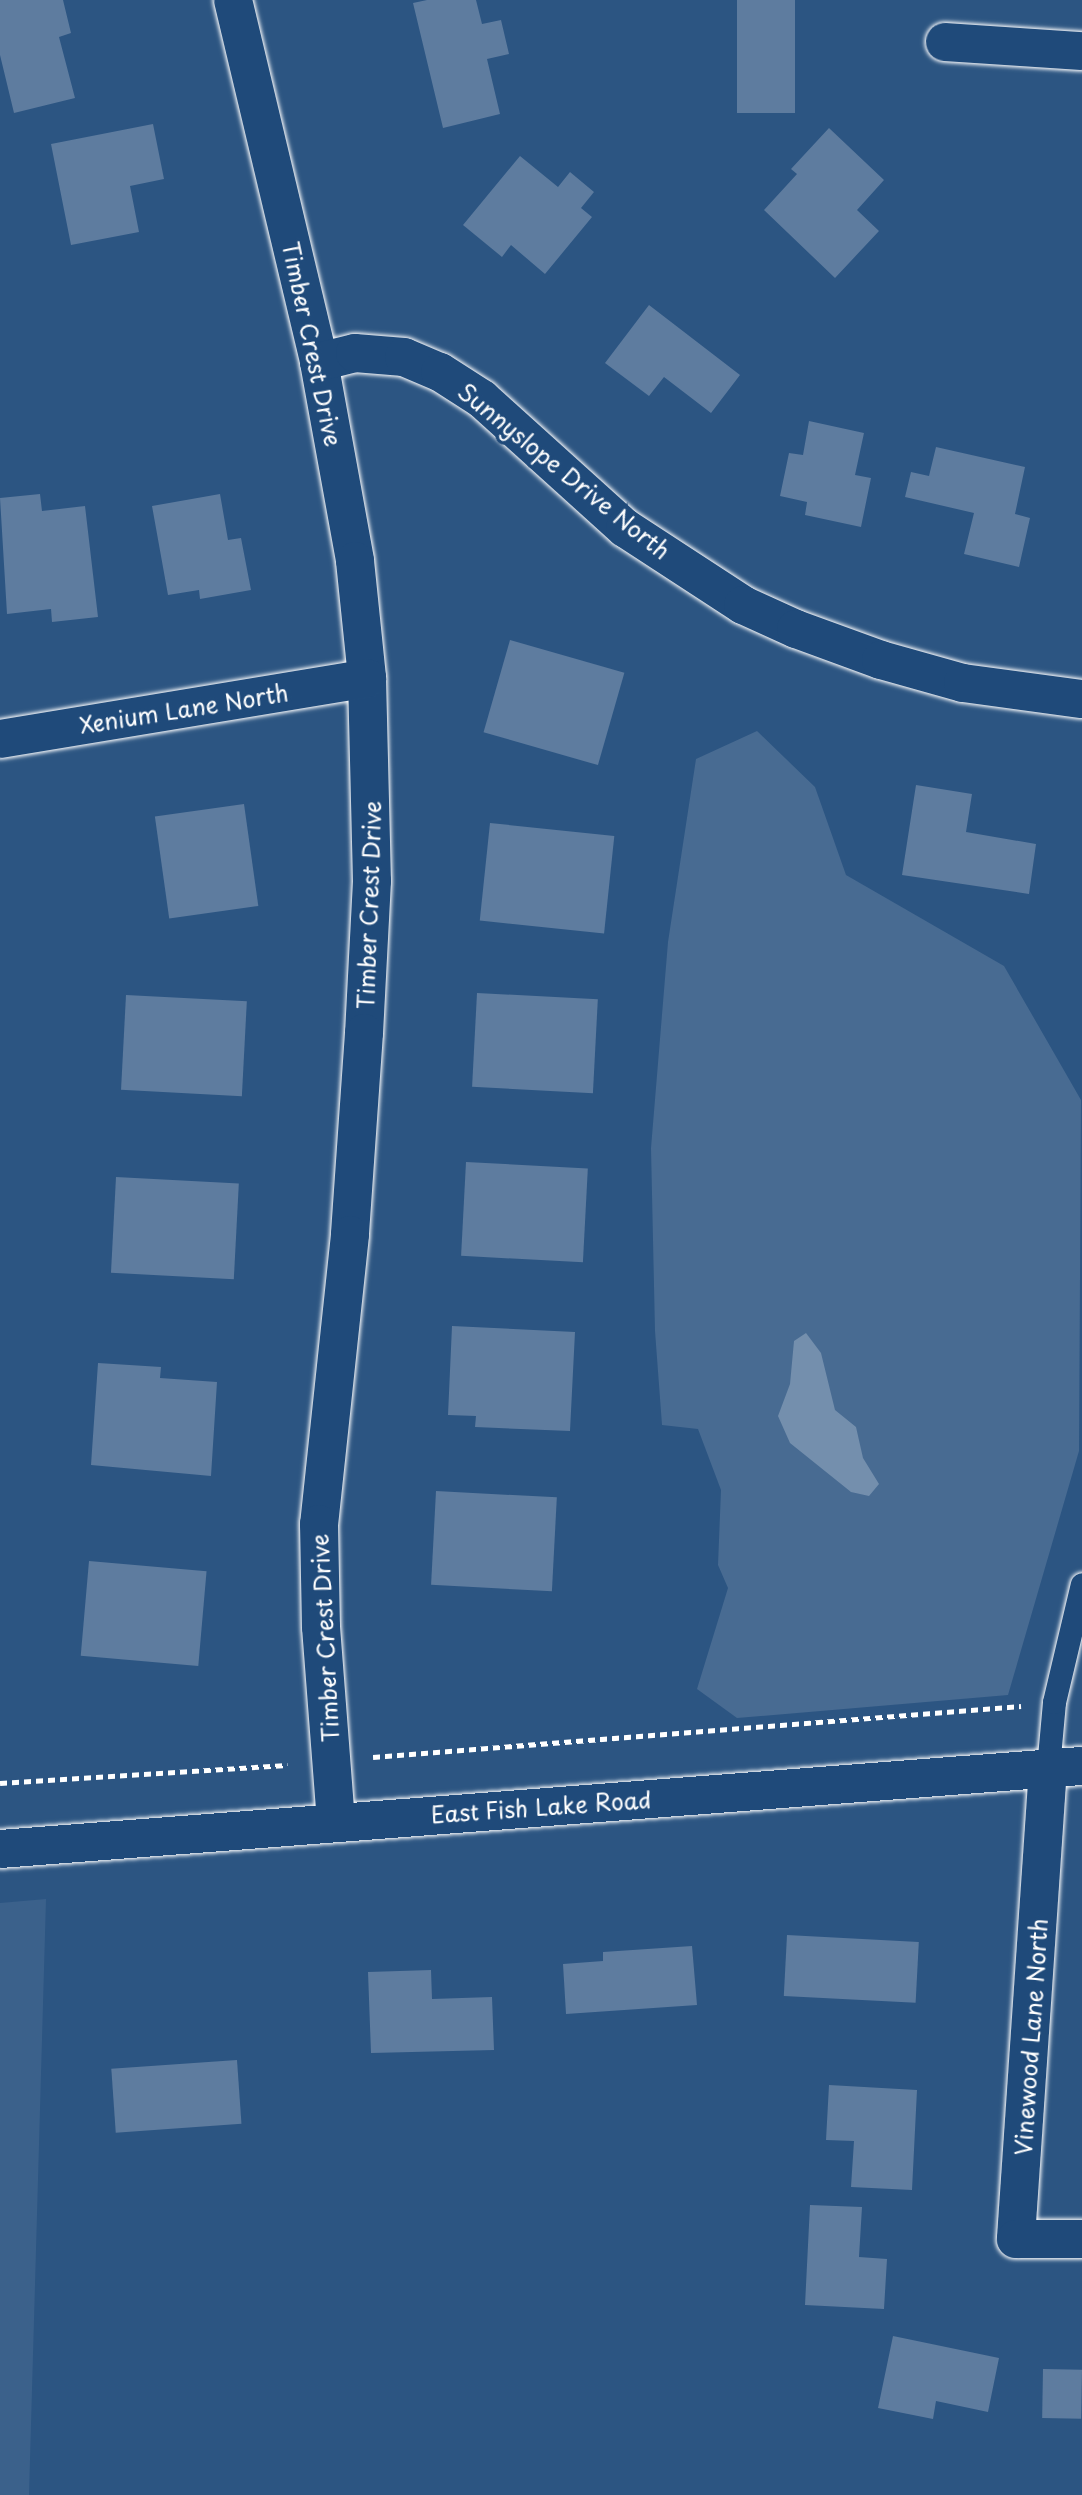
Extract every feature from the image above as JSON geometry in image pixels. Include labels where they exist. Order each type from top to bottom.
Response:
[{"type":"street","name":"Timber Crest Drive","points":[[233,0],[319,362],[355,561],[368,678],[372,881],[364,1033],[350,1235],[319,1524],[321,1628],[336,1822]]},
{"type":"street","points":[[945,42],[1082,51]]},
{"type":"street","name":"Sunnyslope Drive North","points":[[319,362],[355,353],[404,358],[440,372],[491,407],[625,528],[743,606],[796,629],[881,660],[963,683],[1082,699]]},
{"type":"street","name":"Xenium Lane North","points":[[0,739],[368,678]]},
{"type":"street","name":"East Fish Lake Road","points":[[0,1849],[1065,1767]]},
{"type":"street","name":"Vinewood Lane North","points":[[1065,1767],[1016,2239],[1082,2239]]},
{"type":"lane","points":[[1065,1767],[1054,1702],[1082,1584]]},
{"type":"path","points":[[373,1757],[1029,1705]]},
{"type":"path","points":[[0,1783],[287,1765]]},
{"type":"shaded area","points":[[757,731],[815,787],[846,875],[1004,966],[1081,1100],[1079,1451],[1008,1695],[737,1718],[697,1689],[728,1588],[718,1565],[721,1490],[698,1429],[662,1425],[655,1331],[651,1148],[668,942],[696,759]]},
{"type":"shaded area","points":[[806,1333],[821,1353],[835,1410],[856,1427],[863,1458],[879,1484],[869,1496],[851,1492],[790,1443],[778,1416],[790,1384],[794,1341]]},
{"type":"shaded area","points":[[46,1899],[29,2495],[0,2495],[0,1903]]},
{"type":"building","points":[[0,0],[63,0],[71,33],[59,37],[75,98],[14,113],[0,55]]},
{"type":"building","points":[[427,0],[476,0],[482,24],[501,20],[509,54],[487,59],[500,114],[443,128],[413,3]]},
{"type":"building","points":[[737,0],[795,0],[795,113],[737,113]]},
{"type":"building","points":[[153,124],[164,179],[130,186],[139,232],[71,245],[51,144]]},
{"type":"building","points":[[829,128],[884,180],[857,210],[879,231],[835,278],[764,210],[797,174],[791,169]]},
{"type":"building","points":[[520,156],[558,187],[570,172],[594,192],[581,208],[592,217],[545,274],[511,245],[502,257],[463,225]]},
{"type":"building","points":[[649,305],[740,375],[711,413],[664,377],[649,396],[605,363]]},
{"type":"building","points":[[809,421],[864,433],[855,475],[871,478],[861,527],[805,515],[807,502],[780,496],[789,453],[803,455]]},
{"type":"building","points":[[936,447],[1025,467],[1015,514],[1030,518],[1019,567],[964,554],[974,513],[905,497],[911,472],[929,476]]},
{"type":"building","points":[[40,494],[42,511],[85,506],[98,617],[52,622],[51,609],[7,614],[0,498]]},
{"type":"building","points":[[220,494],[228,540],[241,538],[251,590],[200,599],[199,590],[168,595],[152,506]]},
{"type":"building","points":[[510,640],[624,673],[598,765],[484,732]]},
{"type":"building","points":[[916,785],[972,794],[966,832],[1036,844],[1029,894],[902,875]]},
{"type":"building","points":[[244,804],[258,906],[169,919],[155,817]]},
{"type":"building","points":[[490,823],[614,836],[604,934],[480,920]]},
{"type":"building","points":[[477,993],[598,999],[593,1093],[472,1087]]},
{"type":"building","points":[[126,995],[247,1001],[242,1096],[121,1090]]},
{"type":"building","points":[[466,1162],[588,1168],[583,1262],[461,1256]]},
{"type":"building","points":[[116,1177],[239,1183],[234,1279],[111,1273]]},
{"type":"building","points":[[452,1326],[575,1332],[570,1431],[475,1427],[476,1416],[448,1415]]},
{"type":"building","points":[[98,1363],[161,1367],[160,1378],[217,1382],[211,1476],[91,1465]]},
{"type":"building","points":[[436,1491],[557,1497],[552,1591],[431,1585]]},
{"type":"building","points":[[89,1561],[207,1571],[198,1666],[81,1656]]},
{"type":"building","points":[[787,1935],[919,1942],[916,2003],[784,1996]]},
{"type":"building","points":[[692,1946],[697,2005],[566,2014],[563,1964],[603,1961],[603,1952]]},
{"type":"building","points":[[431,1970],[432,1999],[492,1997],[494,2050],[371,2053],[368,1972]]},
{"type":"building","points":[[237,2060],[241,2124],[116,2133],[111,2069]]},
{"type":"building","points":[[829,2085],[917,2090],[912,2190],[851,2187],[854,2141],[826,2140]]},
{"type":"building","points":[[810,2205],[862,2207],[859,2257],[887,2259],[884,2309],[805,2305]]},
{"type":"building","points":[[893,2336],[999,2358],[988,2412],[936,2401],[933,2419],[878,2408]]},
{"type":"building","points":[[1043,2369],[1082,2370],[1081,2419],[1042,2418]]}]
